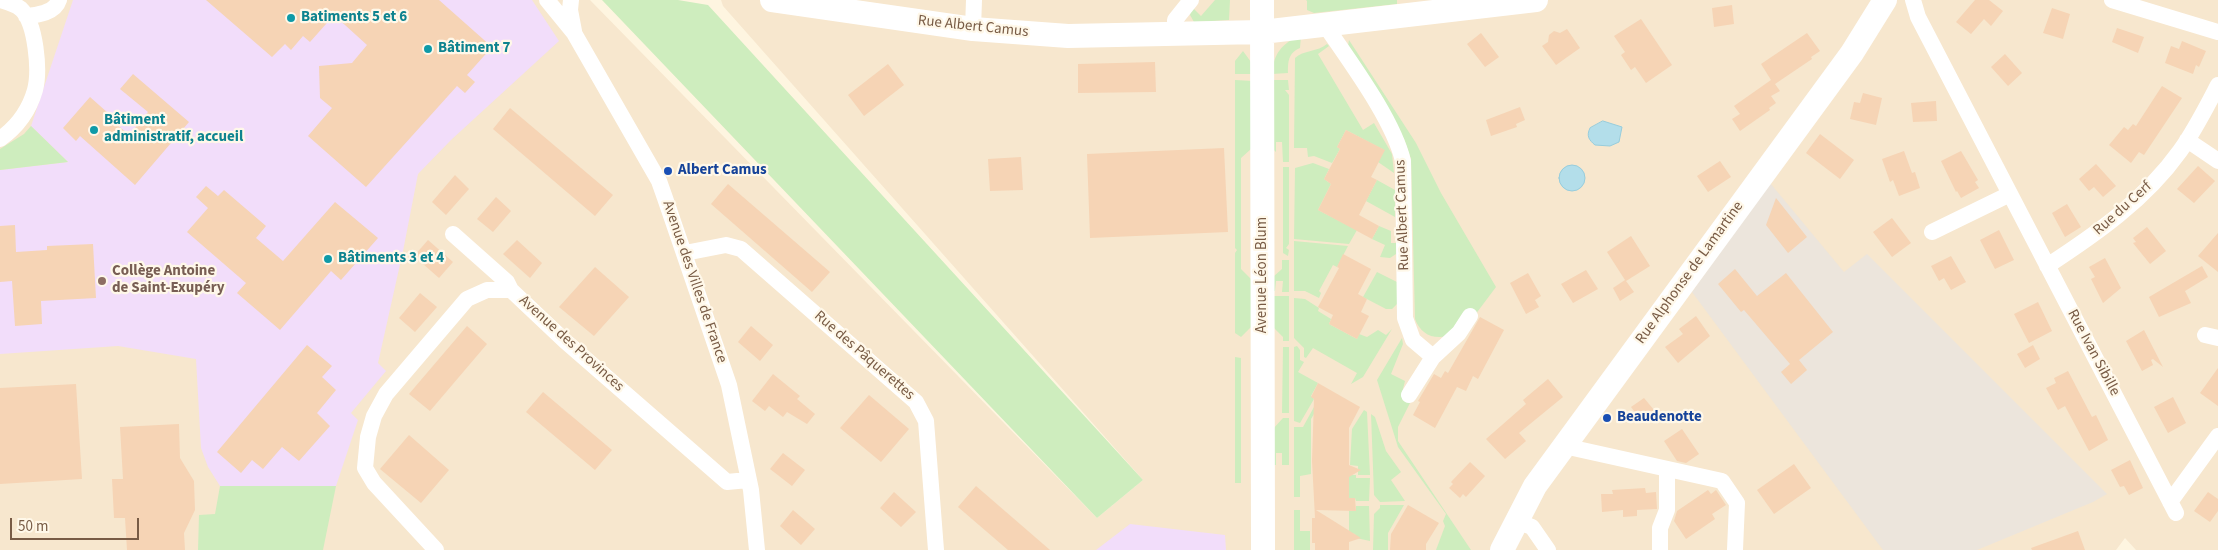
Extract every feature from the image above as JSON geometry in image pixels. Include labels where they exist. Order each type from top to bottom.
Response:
[{"type":"street","points":[[0,0],[20,8],[26,16],[37,52],[35,89],[24,117],[10,132],[0,139]]},
{"type":"street","points":[[26,16],[50,11],[60,0]]},
{"type":"street","name":"Avenue des Villes de France","points":[[547,0],[574,33],[659,181],[729,385],[748,480],[757,550]]},
{"type":"street","name":"Avenue des Villes de France","points":[[571,0],[570,10],[574,33]]},
{"type":"street","name":"Rue Albert Camus","points":[[772,0],[973,29],[1068,36],[1262,32],[1325,25],[1428,7],[1536,0]]},
{"type":"street","points":[[973,29],[974,0]]},
{"type":"street","points":[[1175,34],[1175,20],[1191,0]]},
{"type":"street","name":"Avenue Léon Blum","points":[[1262,0],[1262,550]]},
{"type":"street","name":"Rue Alphonse de Lamartine","points":[[1502,550],[1535,486],[1852,53],[1885,0]]},
{"type":"street","name":"Rue Ivan Sibille","points":[[1913,0],[1918,17],[2173,507],[2218,436]]},
{"type":"street","points":[[2112,0],[2218,32]]},
{"type":"street","name":"Rue Albert Camus","points":[[1325,25],[1357,72],[1399,143],[1404,161],[1406,318],[1413,340],[1433,357]]},
{"type":"street","name":"Rue du Cerf","points":[[2047,266],[2093,236],[2134,202],[2155,180],[2187,140],[2218,85]]},
{"type":"street","points":[[2187,140],[2218,162]]},
{"type":"street","points":[[1932,232],[2010,194]]},
{"type":"street","points":[[453,234],[507,282],[511,290]]},
{"type":"street","name":"Rue des Pâquerettes","points":[[685,253],[726,245],[741,249],[916,402],[926,421],[936,550]]},
{"type":"street","name":"Avenue des Provinces","points":[[436,550],[374,483],[365,468],[368,437],[374,416],[386,394],[468,299],[487,290],[511,290],[565,341],[727,482],[748,480]]},
{"type":"street","points":[[1409,395],[1433,357],[1459,333],[1470,316]]},
{"type":"street","points":[[1564,446],[1722,481],[1737,503],[1735,550]]},
{"type":"street","points":[[1660,550],[1660,528],[1667,510],[1667,470]]},
{"type":"street","points":[[1516,520],[1532,527],[1548,550]]},
{"type":"shaded area","points":[[0,0],[590,0],[1097,518],[1143,480],[723,6],[721,0],[2218,0],[2218,550],[2136,550],[2125,538],[2116,550],[0,550]]},
{"type":"shaded area","points":[[73,0],[532,0],[559,41],[451,140],[418,174],[378,363],[386,371],[351,413],[358,420],[336,486],[220,486],[208,467],[201,448],[196,359],[118,346],[0,354],[0,170],[68,162],[31,126]]},
{"type":"shaded area","points":[[1770,183],[1844,272],[1867,254],[2107,494],[2093,502],[1977,550],[1883,550],[1692,292]]},
{"type":"shaded area","points":[[1130,524],[1225,535],[1226,550],[1096,550]]},
{"type":"green space","points":[[602,0],[678,0],[708,5],[1143,480],[1097,518]]},
{"type":"green space","points":[[1215,0],[1230,0],[1229,20],[1194,22],[1190,15],[1192,7],[1201,16]]},
{"type":"green space","points":[[1306,0],[1397,0],[1397,4],[1314,13],[1307,10]]},
{"type":"green space","points":[[1301,36],[1300,48],[1291,55],[1288,73],[1272,74],[1274,61],[1280,50],[1289,42]]},
{"type":"green space","points":[[1349,40],[1416,143],[1441,193],[1496,287],[1475,315],[1465,310],[1448,336],[1437,337],[1423,332],[1415,319],[1411,159],[1404,139],[1348,46]]},
{"type":"green space","points":[[1327,44],[1329,46],[1318,54],[1363,130],[1374,123],[1392,154],[1394,173],[1378,162],[1384,150],[1346,130],[1337,147],[1340,149],[1332,163],[1314,156],[1308,157],[1307,148],[1294,148],[1295,58],[1298,55]]},
{"type":"green space","points":[[1243,51],[1251,62],[1253,74],[1235,74],[1235,61]]},
{"type":"green space","points":[[1235,80],[1253,81],[1251,149],[1241,158],[1241,269],[1252,280],[1252,326],[1241,337],[1235,333],[1235,253],[1237,250],[1235,248]]},
{"type":"green space","points":[[1271,80],[1288,80],[1289,90],[1285,90],[1289,95],[1289,162],[1283,162],[1282,142],[1276,142],[1276,152],[1273,149]]},
{"type":"green space","points":[[31,126],[68,162],[0,170],[0,149],[24,134]]},
{"type":"green space","points":[[1313,163],[1329,169],[1324,179],[1331,184],[1318,210],[1357,230],[1349,244],[1294,239],[1295,168]]},
{"type":"green space","points":[[1283,167],[1289,167],[1289,244],[1286,248],[1289,250],[1288,256],[1283,253]]},
{"type":"green space","points":[[1377,180],[1395,190],[1395,217],[1366,201]]},
{"type":"green space","points":[[1379,226],[1391,231],[1391,243],[1396,243],[1396,254],[1390,258],[1380,257],[1385,245],[1372,239]]},
{"type":"green space","points":[[1294,241],[1348,246],[1337,267],[1333,265],[1319,291],[1321,293],[1319,298],[1305,291],[1294,291]]},
{"type":"green space","points":[[1282,260],[1289,260],[1289,292],[1282,292],[1283,281],[1276,281],[1275,291],[1271,291],[1273,277],[1282,269]]},
{"type":"green space","points":[[1377,272],[1397,282],[1397,304],[1392,309],[1386,309],[1363,297]]},
{"type":"green space","points":[[1271,296],[1289,296],[1289,341],[1283,341],[1283,337],[1274,328]]},
{"type":"green space","points":[[1294,298],[1305,299],[1319,308],[1318,311],[1331,319],[1329,324],[1357,339],[1359,334],[1367,337],[1378,330],[1386,335],[1392,329],[1363,377],[1351,384],[1357,373],[1313,348],[1306,358],[1304,357],[1304,348],[1294,338]]},
{"type":"green space","points":[[1402,338],[1403,344],[1391,374],[1405,381],[1402,393],[1412,399],[1398,427],[1398,441],[1471,550],[1436,550],[1445,526],[1443,521],[1446,514],[1398,447],[1377,380]]},
{"type":"green space","points":[[1297,346],[1300,350],[1300,360],[1304,362],[1298,372],[1318,383],[1311,396],[1314,399],[1300,423],[1294,421],[1294,347]]},
{"type":"green space","points":[[1283,347],[1289,347],[1289,413],[1282,413]]},
{"type":"green space","points":[[1235,357],[1241,358],[1241,483],[1235,483]]},
{"type":"green space","points":[[1314,407],[1317,409],[1311,419],[1311,474],[1300,476],[1300,497],[1294,497],[1294,427],[1303,427]]},
{"type":"green space","points":[[1364,410],[1367,412],[1370,475],[1358,475],[1358,466],[1350,465],[1352,429]]},
{"type":"green space","points":[[1371,414],[1375,417],[1386,451],[1401,472],[1391,480],[1405,501],[1380,502],[1374,495]]},
{"type":"green space","points":[[1283,418],[1289,418],[1289,465],[1282,465],[1282,453],[1276,453],[1276,465],[1273,465],[1273,429]]},
{"type":"green space","points":[[1349,475],[1356,475],[1356,478],[1370,478],[1369,501],[1356,501],[1355,498],[1349,498]]},
{"type":"green space","points":[[220,486],[336,486],[323,550],[198,550],[199,515],[215,514]]},
{"type":"green space","points":[[1380,505],[1404,505],[1388,533],[1388,550],[1373,550],[1374,514],[1380,508]]},
{"type":"green space","points":[[1356,506],[1369,506],[1370,541],[1356,538],[1355,534],[1349,533],[1349,511],[1356,511]]},
{"type":"green space","points":[[1294,510],[1300,510],[1300,531],[1310,531],[1310,550],[1294,550]]},
{"type":"water","points":[[1603,121],[1622,127],[1619,142],[1610,146],[1595,145],[1590,140],[1588,133],[1590,128]]},
{"type":"water","points":[[1572,165],[1581,169],[1585,178],[1581,187],[1572,191],[1563,187],[1559,178],[1563,169]]},
{"type":"building","points":[[206,0],[439,0],[492,47],[467,75],[475,82],[465,93],[457,86],[366,187],[308,136],[332,108],[320,98],[319,66],[352,63],[367,45],[334,15],[310,42],[303,36],[291,50],[285,44],[272,57]]},
{"type":"building","points":[[1975,0],[1989,0],[2003,11],[1991,26],[1984,19],[1971,34],[1956,22]]},
{"type":"building","points":[[1732,5],[1734,24],[1714,27],[1712,8]]},
{"type":"building","points":[[2052,8],[2070,14],[2063,39],[2043,33]]},
{"type":"building","points":[[1641,19],[1672,65],[1646,83],[1635,67],[1631,70],[1621,55],[1625,52],[1614,36]]},
{"type":"building","points":[[2117,28],[2144,37],[2138,53],[2112,42]]},
{"type":"building","points":[[1567,29],[1580,48],[1556,65],[1542,46],[1548,42],[1549,35],[1554,31],[1560,33]]},
{"type":"building","points":[[1481,33],[1499,57],[1485,67],[1467,44]]},
{"type":"building","points":[[1807,33],[1820,51],[1811,57],[1812,59],[1775,84],[1780,91],[1771,96],[1776,103],[1769,108],[1770,110],[1740,131],[1732,119],[1740,114],[1734,106],[1771,80],[1761,64]]},
{"type":"building","points":[[2182,41],[2206,51],[2199,67],[2196,65],[2193,74],[2165,63],[2171,46],[2179,49]]},
{"type":"building","points":[[2005,54],[2022,73],[2008,86],[1991,67]]},
{"type":"building","points":[[1155,62],[1156,92],[1078,93],[1078,64]]},
{"type":"building","points":[[888,64],[904,85],[864,116],[848,95]]},
{"type":"building","name":"Bâtiment administratif, accueil","points":[[133,74],[189,122],[135,185],[80,136],[76,141],[63,128],[90,97],[108,113],[106,115],[129,135],[148,112],[120,89]]},
{"type":"building","points":[[2162,86],[2182,98],[2144,155],[2139,152],[2131,163],[2109,145],[2124,127],[2128,130],[2133,124],[2136,126]]},
{"type":"building","points":[[1863,93],[1882,98],[1876,125],[1850,119],[1854,102],[1860,103]]},
{"type":"building","points":[[1936,101],[1937,121],[1913,122],[1911,103]]},
{"type":"building","points":[[1520,107],[1525,120],[1516,124],[1517,127],[1491,136],[1486,120]]},
{"type":"building","points":[[510,108],[613,195],[595,216],[493,129]]},
{"type":"building","points":[[1346,130],[1385,150],[1371,177],[1377,180],[1359,215],[1379,226],[1372,239],[1318,210],[1331,184],[1324,179],[1340,149],[1337,147]]},
{"type":"building","points":[[1820,134],[1854,160],[1840,179],[1806,153]]},
{"type":"building","points":[[1224,148],[1228,232],[1090,238],[1087,154]]},
{"type":"building","points":[[1904,151],[1912,173],[1915,172],[1920,188],[1899,196],[1893,180],[1890,182],[1882,159]]},
{"type":"building","points":[[1961,151],[1978,180],[1975,182],[1979,188],[1961,198],[1956,192],[1941,161]]},
{"type":"building","points":[[1021,157],[1023,190],[990,191],[988,159]]},
{"type":"building","points":[[1720,161],[1731,177],[1708,192],[1697,176]]},
{"type":"building","points":[[2096,164],[2116,186],[2103,197],[2094,187],[2089,191],[2079,179]]},
{"type":"building","points":[[2198,166],[2215,181],[2194,203],[2177,189]]},
{"type":"building","points":[[455,175],[469,189],[446,215],[432,202]]},
{"type":"building","points":[[728,184],[830,272],[812,292],[711,204]]},
{"type":"building","name":"Bâtiments 3 et 4","points":[[206,186],[218,196],[224,190],[266,226],[256,238],[283,261],[335,202],[378,238],[341,280],[331,271],[280,330],[237,293],[246,283],[187,232],[208,208],[196,197]]},
{"type":"building","points":[[496,197],[511,211],[493,232],[477,219]]},
{"type":"building","points":[[1776,198],[1807,237],[1788,253],[1766,225]]},
{"type":"building","points":[[2067,204],[2081,227],[2065,237],[2052,213]]},
{"type":"building","points":[[1892,218],[1911,243],[1892,257],[1873,232]]},
{"type":"building","points":[[15,225],[16,252],[47,250],[47,246],[93,244],[96,298],[41,301],[42,324],[15,326],[12,281],[0,282],[0,226]]},
{"type":"building","points":[[2147,227],[2166,251],[2150,264],[2133,243],[2136,242],[2133,238]]},
{"type":"building","points":[[1999,230],[2014,260],[1995,269],[1980,240]]},
{"type":"building","points":[[2218,233],[2218,272],[2198,256]]},
{"type":"building","points":[[1631,236],[1650,266],[1626,281],[1634,292],[1620,301],[1613,288],[1625,280],[1607,252]]},
{"type":"building","points":[[428,240],[453,262],[439,278],[414,256]]},
{"type":"building","points":[[517,240],[542,263],[530,278],[503,254]]},
{"type":"building","points":[[1343,254],[1371,269],[1358,294],[1367,299],[1361,312],[1369,316],[1357,339],[1329,324],[1333,315],[1318,307],[1339,268],[1337,267]]},
{"type":"building","points":[[1951,256],[1966,282],[1951,290],[1944,278],[1939,281],[1931,266]]},
{"type":"building","points":[[2105,258],[2121,288],[2103,303],[2091,279],[2095,277],[2089,267]]},
{"type":"building","points":[[2202,266],[2208,277],[2185,291],[2191,303],[2159,317],[2149,297]]},
{"type":"building","points":[[595,267],[629,297],[594,336],[559,307]]},
{"type":"building","points":[[1735,269],[1757,296],[1786,273],[1833,332],[1799,360],[1807,370],[1791,384],[1781,372],[1790,364],[1744,310],[1741,312],[1718,284]]},
{"type":"building","points":[[1586,270],[1598,289],[1573,303],[1561,284]]},
{"type":"building","points":[[1528,273],[1541,296],[1535,300],[1539,307],[1526,314],[1510,283]]},
{"type":"building","points":[[420,293],[437,307],[415,332],[399,318]]},
{"type":"building","points":[[2038,302],[2052,331],[2029,343],[2014,314]]},
{"type":"building","points":[[1696,316],[1710,336],[1678,363],[1665,347],[1683,334],[1679,329]]},
{"type":"building","points":[[1480,317],[1504,330],[1478,379],[1473,376],[1466,391],[1457,387],[1435,428],[1413,415],[1420,402],[1418,401],[1434,374],[1441,378],[1445,371],[1448,373]]},
{"type":"building","points":[[467,326],[487,344],[430,411],[409,394]]},
{"type":"building","points":[[751,326],[773,345],[760,361],[738,342]]},
{"type":"building","points":[[2144,330],[2163,367],[2153,359],[2151,360],[2153,365],[2142,371],[2126,341]]},
{"type":"building","points":[[307,345],[332,366],[322,377],[336,390],[317,413],[330,426],[299,461],[282,447],[263,469],[252,460],[241,473],[217,452]]},
{"type":"building","points":[[2033,345],[2040,359],[2025,368],[2017,354]]},
{"type":"building","points":[[2218,368],[2218,406],[2200,393]]},
{"type":"building","points":[[2068,371],[2092,417],[2096,415],[2108,440],[2089,451],[2065,406],[2058,410],[2046,388],[2056,383],[2054,378]]},
{"type":"building","points":[[773,374],[800,396],[797,399],[815,414],[807,424],[787,412],[783,417],[769,406],[765,411],[752,401]]},
{"type":"building","points":[[1548,379],[1563,397],[1519,433],[1526,441],[1505,459],[1486,439],[1526,404],[1523,400]]},
{"type":"building","points":[[1318,383],[1360,407],[1349,428],[1349,465],[1361,470],[1349,477],[1349,498],[1355,498],[1356,511],[1316,510],[1361,538],[1349,542],[1349,550],[1315,550],[1315,543],[1312,543],[1312,518],[1315,518],[1312,461],[1314,399],[1311,397]]},
{"type":"building","points":[[76,384],[82,479],[0,484],[0,388]]},
{"type":"building","points":[[543,392],[612,450],[595,470],[526,412]]},
{"type":"building","points":[[869,395],[909,429],[881,462],[840,428]]},
{"type":"building","points":[[2173,397],[2186,423],[2168,433],[2154,407]]},
{"type":"building","points":[[1644,398],[1654,410],[1641,420],[1631,407]]},
{"type":"building","points":[[179,424],[180,458],[194,481],[195,510],[184,533],[185,550],[127,550],[125,518],[114,518],[112,479],[123,479],[120,427]]},
{"type":"building","points":[[1682,429],[1699,454],[1686,463],[1677,461],[1664,441]]},
{"type":"building","points":[[409,435],[449,470],[421,503],[380,469]]},
{"type":"building","points":[[783,453],[805,470],[792,486],[770,469]]},
{"type":"building","points":[[2130,460],[2143,488],[2129,495],[2124,486],[2120,487],[2111,470]]},
{"type":"building","points":[[1470,462],[1485,476],[1466,497],[1463,494],[1460,498],[1449,488],[1453,484],[1451,482]]},
{"type":"building","points":[[1794,464],[1811,488],[1774,514],[1757,490]]},
{"type":"building","points":[[976,486],[1050,550],[1008,550],[958,507]]},
{"type":"building","points":[[1645,488],[1646,493],[1656,492],[1657,509],[1637,510],[1637,516],[1623,517],[1623,510],[1602,512],[1601,494],[1613,494],[1612,490]]},
{"type":"building","points":[[1708,490],[1711,494],[1716,490],[1726,505],[1712,514],[1715,519],[1686,539],[1674,521],[1677,511]]},
{"type":"building","points":[[894,492],[916,512],[901,527],[880,508]]},
{"type":"building","points":[[2208,492],[2218,499],[2218,511],[2210,522],[2194,511]]},
{"type":"building","points":[[1408,505],[1439,523],[1426,544],[1426,550],[1390,550],[1391,534]]},
{"type":"building","points":[[793,510],[815,529],[801,545],[780,526]]},
{"type":"building","points":[[2078,531],[2085,550],[2032,550],[2031,548]]},
{"type":"place","name":"Batiments 5 et 6","points":[[291,18]]},
{"type":"place","name":"Bâtiment 7","points":[[428,49]]},
{"type":"place","name":"Bâtiment administratif, accueil","points":[[94,130]]},
{"type":"place","name":"Albert Camus","points":[[668,171]]},
{"type":"place","name":"Bâtiments 3 et 4","points":[[328,259]]},
{"type":"place","name":"Collège Antoine de Saint-Exupéry","points":[[102,281]]},
{"type":"place","name":"Beaudenotte","points":[[1607,418]]}]
